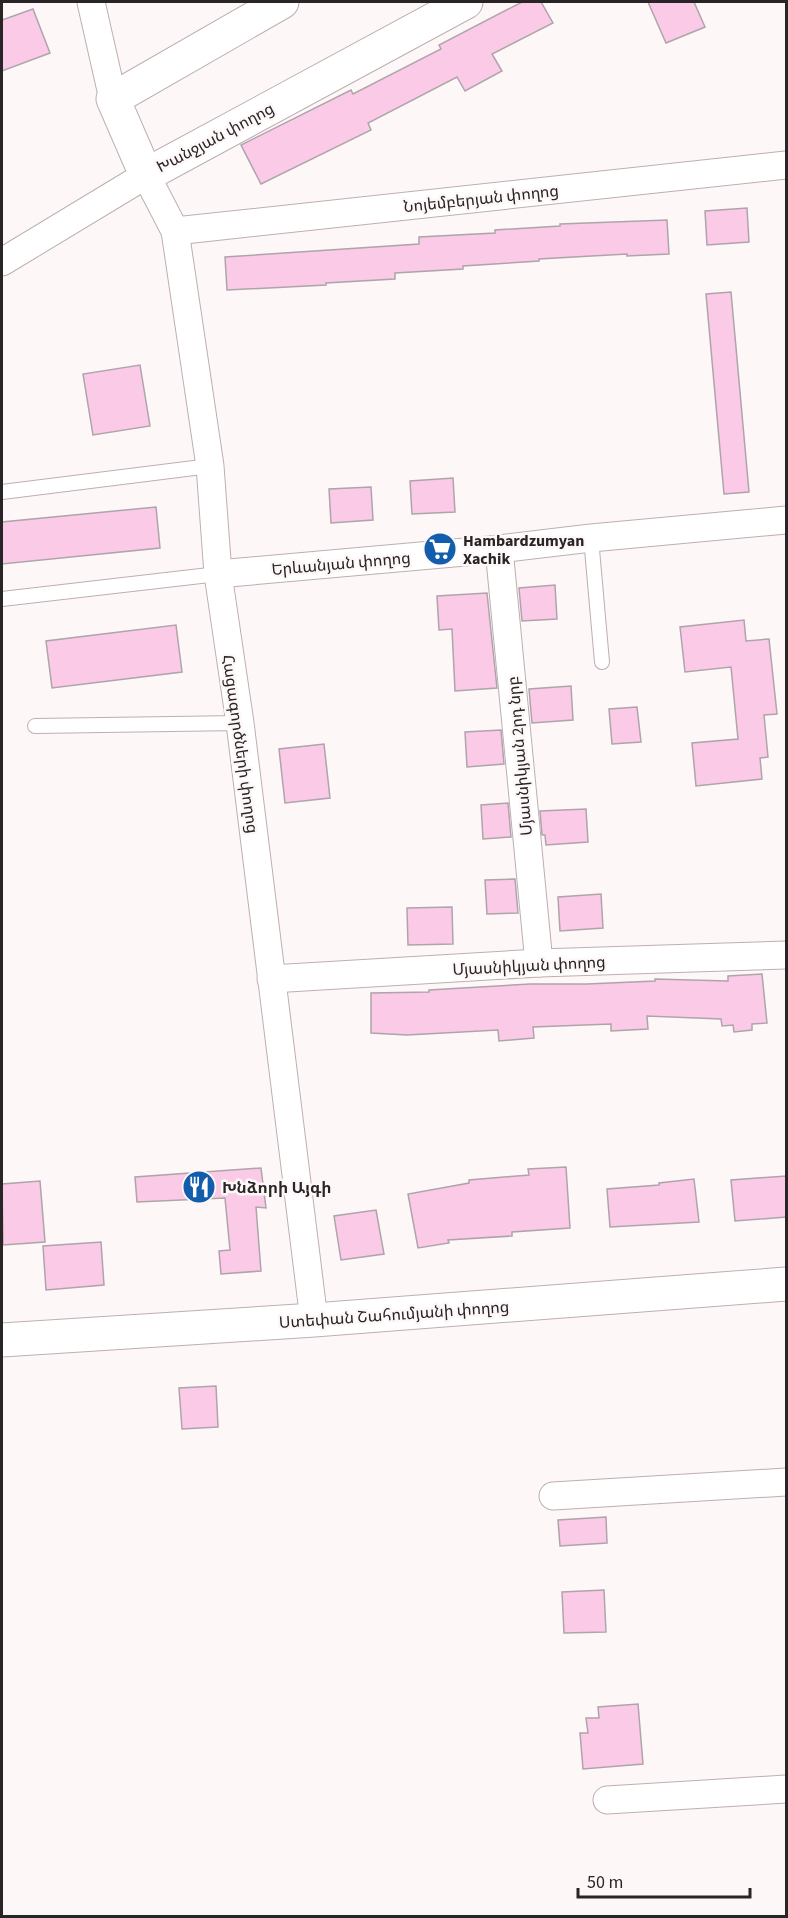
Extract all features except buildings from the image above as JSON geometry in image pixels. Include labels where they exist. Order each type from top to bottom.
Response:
[{"type":"main road","points":[[113,99],[282,2]]},
{"type":"main road","name":"Խանջյան փողոց","points":[[113,99],[146,175],[466,2]]},
{"type":"main road","name":"Ստեփան Շահումյանի փողոց","points":[[2,1340],[314,1320],[786,1284]]},
{"type":"street","points":[[91,2],[113,99]]},
{"type":"street","name":"Նոյեմբերյան փողոց","points":[[175,231],[786,165]]},
{"type":"street","points":[[2,262],[146,175]]},
{"type":"street","name":"Հացագործների փողոց","points":[[146,175],[175,231],[210,466],[218,574],[240,723],[314,1320]]},
{"type":"street","name":"Երևանյան փողոց","points":[[218,574],[500,549],[786,520]]},
{"type":"street","name":"Մյասնիկյան 2րդ նրբ","points":[[500,549],[539,963]]},
{"type":"street","name":"Մյասնիկյան փողոց","points":[[271,979],[539,963],[786,955]]},
{"type":"street","points":[[553,1496],[786,1482]]},
{"type":"street","points":[[607,1800],[786,1789]]},
{"type":"lane","points":[[2,492],[210,466]]},
{"type":"lane","points":[[591,538],[602,663]]},
{"type":"lane","points":[[2,599],[218,574]]},
{"type":"lane","points":[[35,726],[240,723]]},
{"type":"place","name":"Hambardzumyan Xachik","points":[[440,549]]},
{"type":"place","name":"Խնձորի Այգի","points":[[199,1187]]}]
